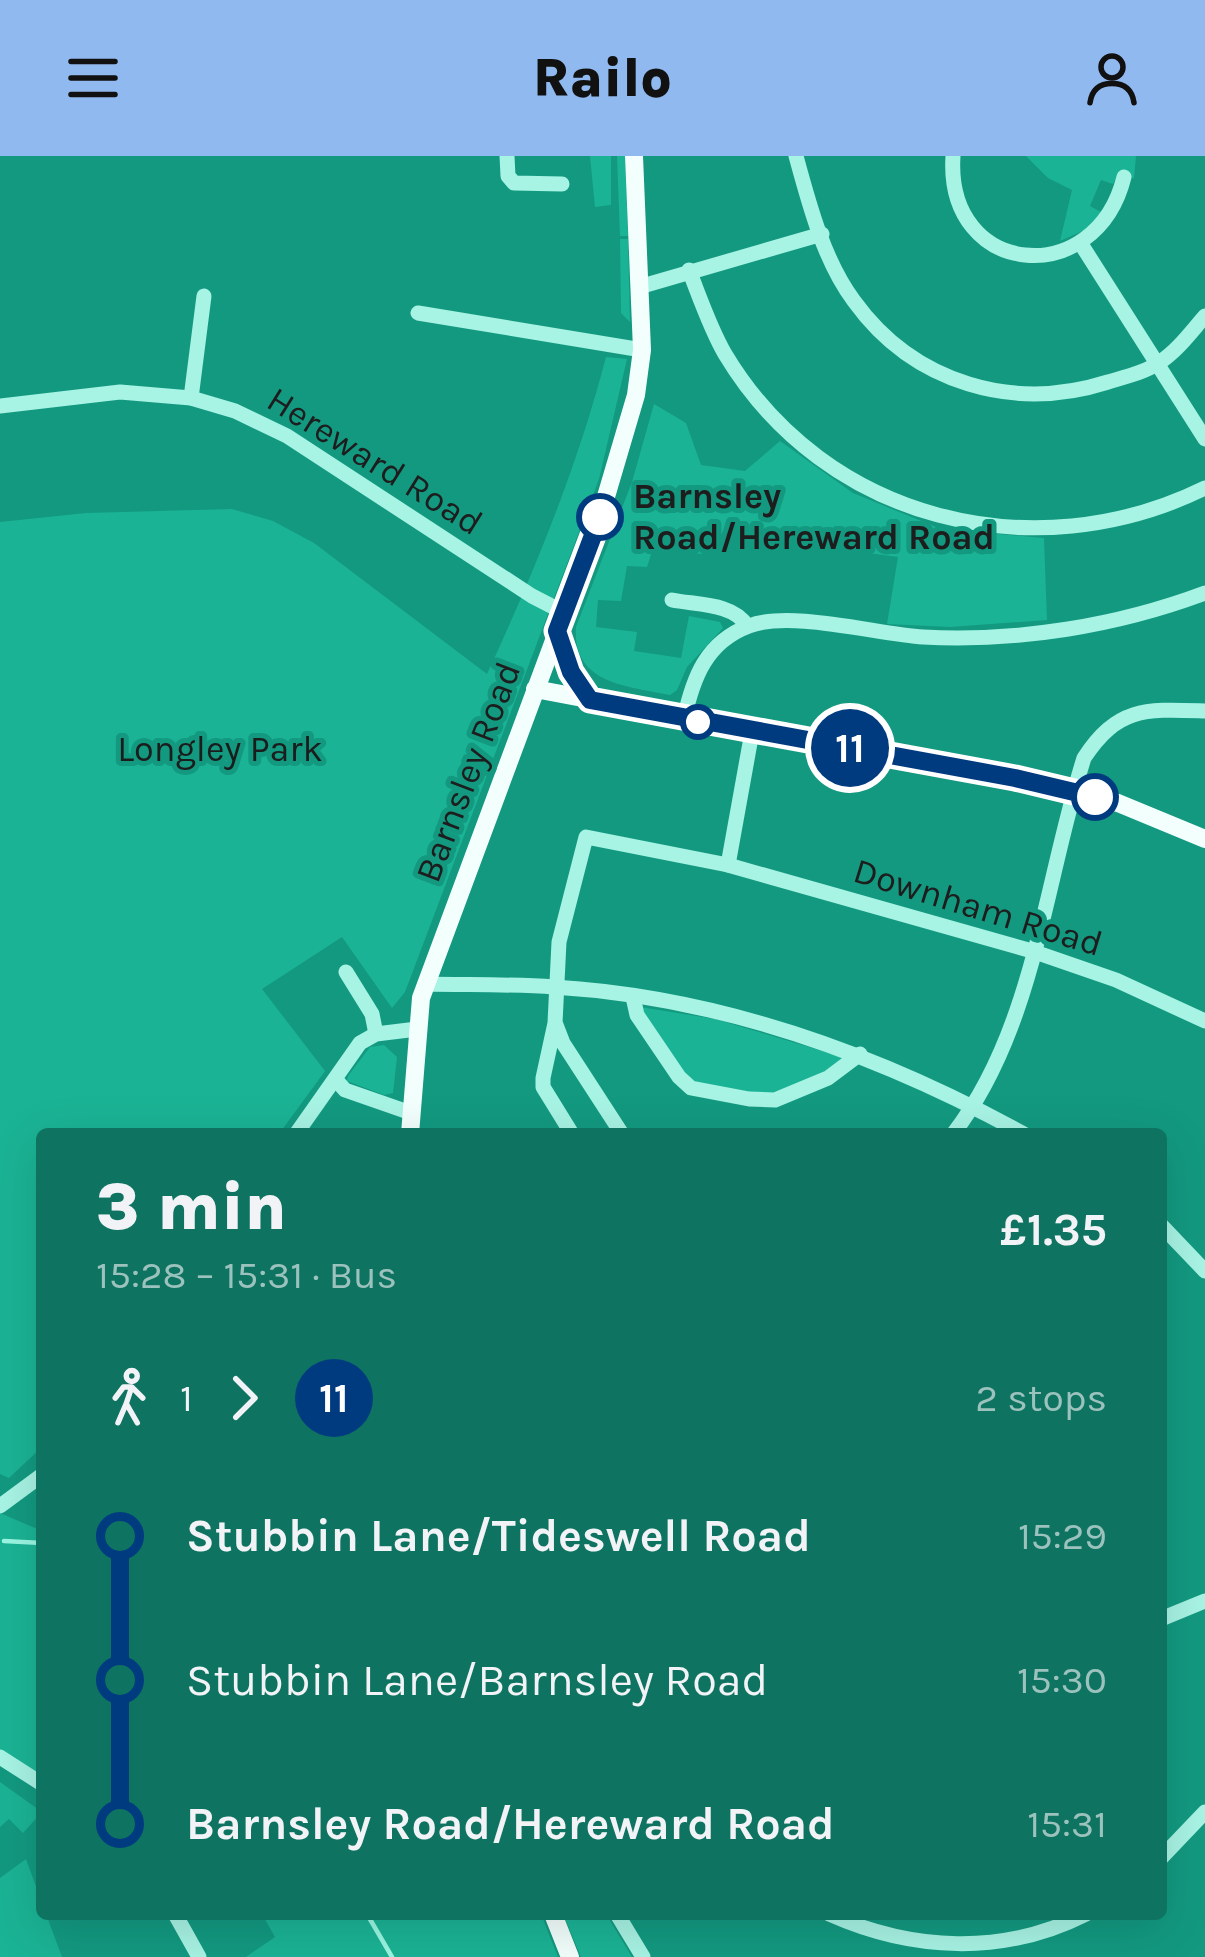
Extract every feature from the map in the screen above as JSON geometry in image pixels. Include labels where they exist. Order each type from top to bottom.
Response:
[{"type":"main road","name":"Barnsley Road","points":[[410,1128],[417,1030],[426,984],[626,442],[642,350],[634,156]]},
{"type":"main road","points":[[560,622],[571,672],[590,700]]},
{"type":"main road","points":[[535,689],[1074,791],[1118,803],[1205,839]]},
{"type":"main road","points":[[555,1920],[570,1957]]},
{"type":"street","points":[[507,156],[508,176],[514,183],[562,184]]},
{"type":"street","points":[[796,156],[836,271],[854,301],[892,342],[939,374],[1005,394],[1046,396],[1084,390],[1158,364],[1205,316]]},
{"type":"street","points":[[953,156],[953,193],[961,215],[983,239],[1002,249],[1044,256],[1081,244],[1116,207],[1124,177]]},
{"type":"street","points":[[639,287],[822,234]]},
{"type":"street","points":[[1081,244],[1205,440]]},
{"type":"street","points":[[689,270],[725,353],[764,406],[817,455],[892,500],[936,516],[1035,530],[1125,518],[1205,488]]},
{"type":"street","points":[[191,398],[204,296]]},
{"type":"street","points":[[418,313],[642,350]]},
{"type":"street","name":"Hereward Road","points":[[0,406],[119,392],[191,398],[236,411],[287,436],[532,596],[560,622]]},
{"type":"street","points":[[684,719],[692,680],[702,662],[747,626],[786,621],[923,637],[989,637],[1097,624],[1205,593]]},
{"type":"street","points":[[672,600],[728,610],[741,616],[747,626]]},
{"type":"street","points":[[958,1128],[974,1107],[1008,1034],[1084,758],[1112,723],[1131,713],[1205,711]]},
{"type":"street","points":[[728,865],[752,732]]},
{"type":"street","name":"Downham Road","points":[[555,987],[560,942],[586,837],[728,865],[1032,951],[1168,1001],[1205,1022]]},
{"type":"street","points":[[346,972],[372,1014],[376,1034]]},
{"type":"street","points":[[426,984],[555,987],[749,1019],[860,1054],[1013,1128]]},
{"type":"street","points":[[555,987],[555,1023],[543,1087],[568,1128]]},
{"type":"street","points":[[633,998],[638,1015],[691,1088],[749,1100],[775,1100],[828,1078],[860,1054]]},
{"type":"street","points":[[555,1023],[562,1043],[618,1128]]},
{"type":"street","points":[[301,1128],[361,1043],[376,1034],[417,1030]]},
{"type":"street","points":[[337,1081],[345,1090],[411,1113]]},
{"type":"street","points":[[1167,1231],[1205,1271]]},
{"type":"street","points":[[0,1506],[36,1479]]},
{"type":"street","points":[[1167,1617],[1205,1601]]},
{"type":"street","points":[[0,1757],[36,1780]]},
{"type":"street","points":[[1167,1852],[1205,1813]]},
{"type":"street","points":[[178,1920],[199,1957]]},
{"type":"street","points":[[621,1920],[643,1957]]},
{"type":"street","points":[[842,1920],[910,1940],[947,1945],[1022,1937],[1069,1920]]},
{"type":"green space","points":[[590,156],[611,156],[611,205],[595,207]]},
{"type":"green space","points":[[617,156],[625,156],[628,236],[620,236]]},
{"type":"green space","points":[[1026,156],[1136,156],[1134,178],[1118,175],[1113,184],[1101,180],[1090,206],[1101,212],[1094,226],[1060,241],[1072,190],[1048,178]]},
{"type":"green space","points":[[620,239],[628,239],[630,322],[621,313]]},
{"type":"green space","name":"Longley Park","points":[[606,357],[627,359],[599,479],[405,992],[392,1008],[342,937],[262,989],[325,1071],[283,1128],[36,1128],[36,1453],[9,1478],[0,1474],[0,522],[86,513],[232,509],[273,521],[314,543],[487,674],[554,518]]},
{"type":"green space","points":[[654,404],[686,423],[701,465],[745,471],[780,441],[853,493],[941,529],[1044,538],[1047,620],[950,627],[887,624],[898,557],[703,531],[702,554],[653,548],[647,567],[627,566],[621,601],[598,600],[596,627],[637,632],[634,651],[681,658],[689,616],[720,622],[723,628],[687,667],[670,695],[605,679],[583,660],[576,627],[632,482]]},
{"type":"green space","points":[[640,1007],[715,1019],[846,1058],[788,1088],[750,1095],[729,1093],[687,1077]]},
{"type":"green space","points":[[384,1045],[397,1057],[393,1093],[384,1095],[347,1081],[370,1047]]},
{"type":"green space","points":[[0,1513],[36,1528],[36,1780],[0,1757]]},
{"type":"green space","points":[[0,1782],[36,1808],[36,1819],[23,1833],[9,1819],[0,1827]]},
{"type":"green space","points":[[26,1859],[36,1886],[36,1920],[48,1920],[62,1957],[0,1957],[0,1878]]},
{"type":"green space","points":[[265,1920],[543,1920],[558,1957],[246,1957],[275,1937]]},
{"type":"green space","points":[[566,1920],[610,1920],[632,1957],[581,1957]]},
{"type":"waterway","points":[[4,1541],[36,1543]]},
{"type":"waterway","points":[[370,1920],[392,1957]]},
{"type":"bus line","name":"11","points":[[600,517],[557,631],[571,672],[590,700],[1095,797]]},
{"type":"place","name":"Barnsley Road/Hereward Road","points":[[600,517]]}]
